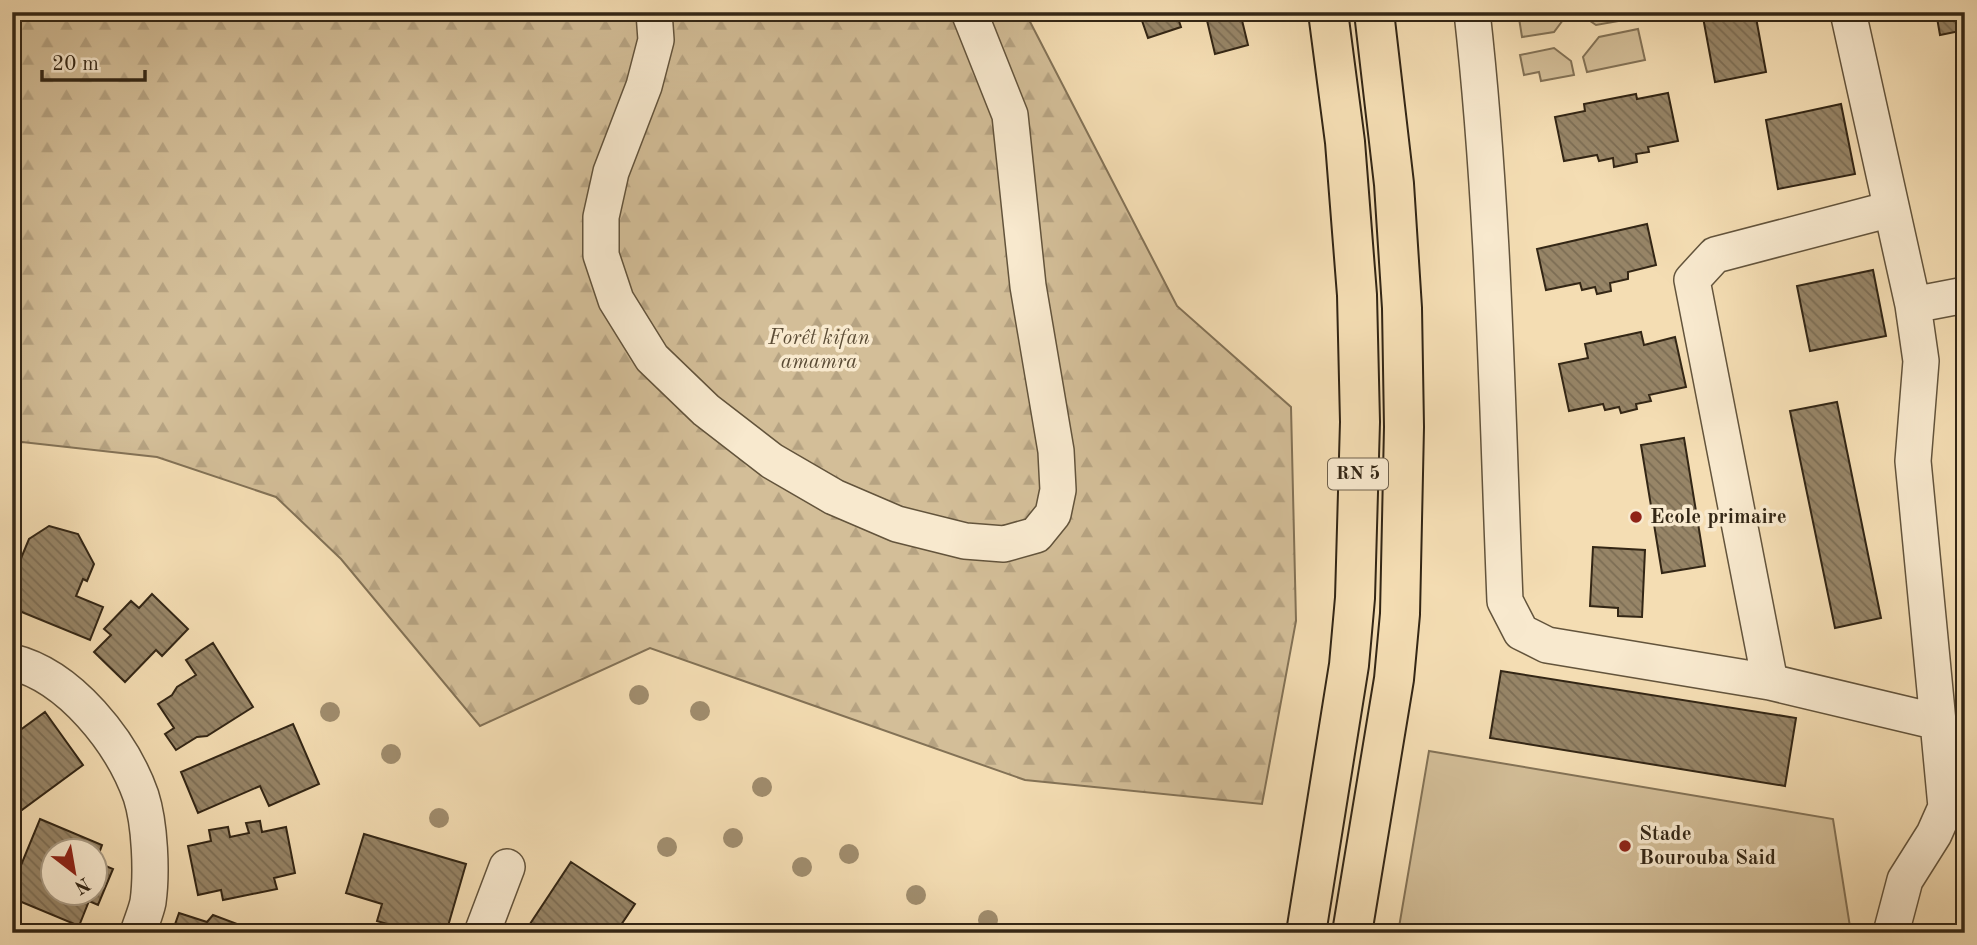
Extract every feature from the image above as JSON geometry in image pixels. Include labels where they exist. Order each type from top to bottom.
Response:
[{"type":"main road","name":"RN 5","points":[[1306,933],[1349,665],[1355,598],[1360,422],[1357,295],[1345,142],[1328,12]]},
{"type":"main road","name":"RN 5","points":[[1352,933],[1394,679],[1401,601],[1404,427],[1402,308],[1394,184],[1374,12]]},
{"type":"street","points":[[654,12],[656,40],[644,86],[611,172],[601,217],[601,255],[616,300],[652,358],[717,419],[772,461],[834,497],[897,524],[965,541],[1004,544],[1036,535],[1053,514],[1058,490],[1056,451],[1028,286],[1010,115],[969,12]]},
{"type":"street","points":[[1472,12],[1480,87],[1490,254],[1505,601],[1521,632],[1547,645],[1770,682],[1938,722]]},
{"type":"street","points":[[1848,12],[1913,305],[1921,361],[1913,461],[1938,722],[1955,806],[1905,880],[1891,933]]},
{"type":"street","points":[[1770,682],[1692,280],[1715,255],[1891,209]]},
{"type":"street","points":[[1913,305],[1965,295]]},
{"type":"street","points":[[12,662],[23,664],[64,688],[94,716],[120,753],[141,797],[150,851],[148,903],[138,933]]},
{"type":"street","points":[[482,933],[507,867]]},
{"type":"green space","name":"Forêt kifan amamra","points":[[12,12],[1025,12],[1177,306],[1291,407],[1296,621],[1262,804],[1025,780],[650,648],[480,726],[341,559],[276,497],[157,457],[22,442],[12,444]]},
{"type":"green space","points":[[1518,12],[1566,12],[1566,16],[1554,32],[1522,37]]},
{"type":"green space","points":[[1577,12],[1635,12],[1636,18],[1596,25]]},
{"type":"green space","points":[[1638,29],[1645,60],[1587,72],[1583,57],[1599,37]]},
{"type":"green space","points":[[1554,48],[1571,61],[1574,75],[1541,81],[1539,72],[1524,75],[1520,55]]},
{"type":"green space","name":"Stade Bourouba Said","points":[[1429,751],[1833,819],[1851,933],[1398,933]]},
{"type":"building","points":[[1139,12],[1176,12],[1181,27],[1148,38]]},
{"type":"building","points":[[1205,12],[1240,12],[1248,45],[1215,54]]},
{"type":"building","points":[[1702,12],[1755,12],[1766,72],[1715,82]]},
{"type":"building","points":[[1936,12],[1965,12],[1965,30],[1940,35]]},
{"type":"building","points":[[1668,93],[1678,141],[1648,147],[1649,152],[1636,154],[1637,162],[1614,167],[1613,158],[1599,161],[1597,155],[1564,161],[1555,117],[1585,111],[1584,104],[1636,94],[1637,99]]},
{"type":"building","points":[[1841,104],[1855,174],[1778,189],[1766,120]]},
{"type":"building","points":[[1647,224],[1656,265],[1628,272],[1628,279],[1610,283],[1611,291],[1597,294],[1595,287],[1582,290],[1580,283],[1546,290],[1537,249]]},
{"type":"building","points":[[1873,270],[1886,336],[1810,351],[1797,286]]},
{"type":"building","points":[[1641,332],[1644,345],[1675,337],[1686,387],[1649,395],[1651,401],[1636,404],[1637,409],[1621,413],[1619,407],[1605,410],[1603,404],[1569,411],[1559,364],[1588,358],[1585,344]]},
{"type":"building","points":[[1837,402],[1881,618],[1835,628],[1790,411]]},
{"type":"building","points":[[1684,438],[1705,566],[1662,573],[1641,445]]},
{"type":"building","points":[[49,526],[78,534],[94,564],[87,581],[83,579],[76,596],[103,607],[90,640],[12,608],[12,580],[29,539]]},
{"type":"building","points":[[1593,547],[1645,550],[1642,617],[1618,616],[1618,608],[1590,606]]},
{"type":"building","points":[[152,594],[188,629],[162,656],[156,650],[125,682],[94,652],[111,635],[104,629],[131,601],[139,608]]},
{"type":"building","points":[[213,643],[253,707],[207,736],[197,737],[176,750],[165,734],[174,728],[158,704],[196,675],[186,660]]},
{"type":"building","points":[[1501,671],[1796,718],[1785,786],[1490,738]]},
{"type":"building","points":[[45,712],[83,765],[15,815],[12,811],[12,736]]},
{"type":"building","points":[[293,724],[319,784],[269,806],[260,786],[198,813],[181,772]]},
{"type":"building","points":[[40,819],[81,836],[38,836],[38,906],[87,906],[79,926],[12,898],[12,887]]},
{"type":"building","points":[[260,821],[262,832],[286,827],[295,873],[274,878],[277,889],[223,900],[221,890],[198,895],[188,846],[211,841],[209,830],[228,827],[230,837],[249,833],[246,823]]},
{"type":"building","points":[[364,834],[466,864],[446,933],[418,933],[377,921],[382,904],[346,893]]},
{"type":"building","points":[[571,862],[635,904],[621,925],[633,933],[524,933]]},
{"type":"building","points":[[108,867],[113,869],[108,881]]},
{"type":"building","points":[[179,913],[207,922],[213,915],[240,925],[252,933],[172,933]]},
{"type":"place","name":"Ecole primaire","points":[[1636,517]]},
{"type":"place","name":"Stade Bourouba Said","points":[[1625,846]]}]
